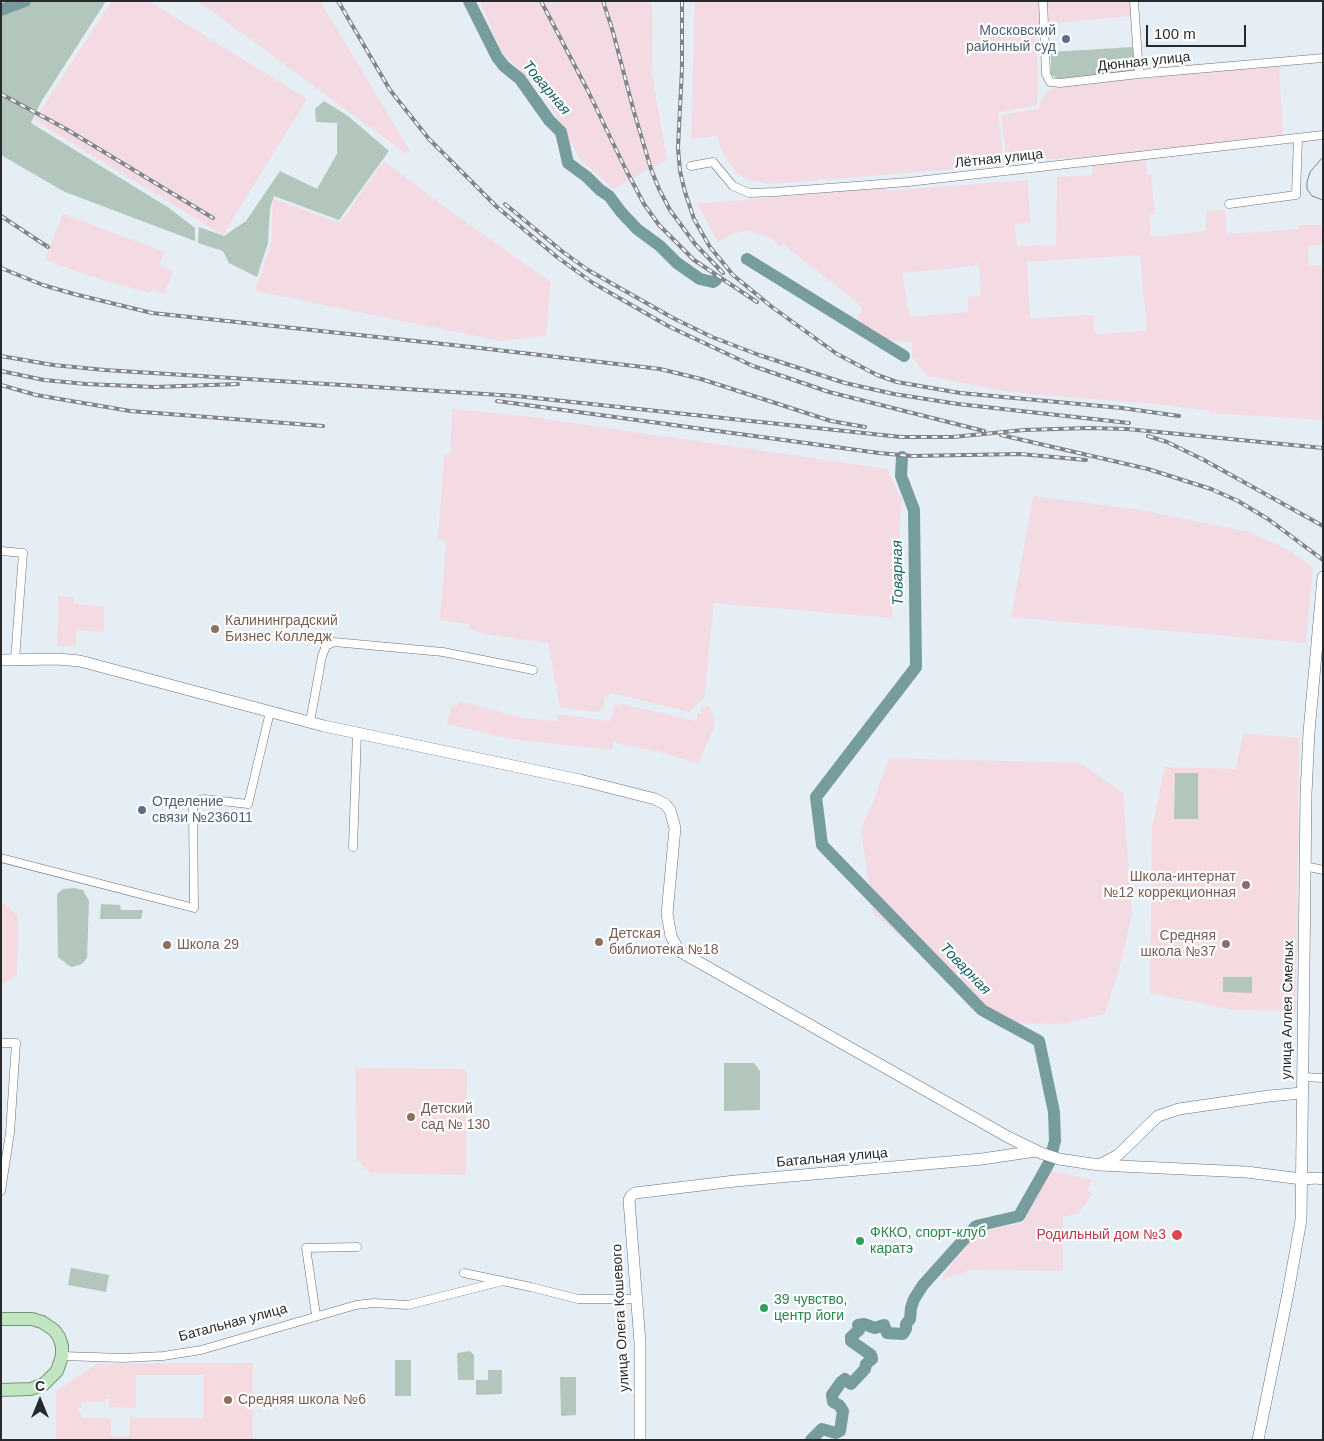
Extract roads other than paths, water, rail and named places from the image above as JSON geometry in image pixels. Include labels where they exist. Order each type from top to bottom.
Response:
[{"type":"main road","name":"улица Аллея Смелых","points":[[1258,1440],[1301,1220],[1308,732],[1323,577]]},
{"type":"main road","points":[[1,660],[80,661],[310,722],[545,772],[655,798],[665,804],[670,810],[675,828],[667,914],[668,927],[674,945],[679,951],[709,966],[1008,1137],[1038,1152],[1099,1165],[1246,1172],[1302,1179],[1323,1179]]},
{"type":"main road","points":[[1099,1165],[1118,1155],[1158,1116],[1179,1108],[1302,1093]]},
{"type":"main road","points":[[1002,1157],[1008,1151],[1008,1137]]},
{"type":"main road","name":"Батальная улица","points":[[631,1196],[634,1193],[735,1181],[1002,1157],[1038,1152]]},
{"type":"main road","points":[[1118,1155],[1119,1162],[1125,1166]]},
{"type":"main road","name":"улица Олега Кошевого","points":[[631,1196],[629,1200],[640,1344],[640,1440]]},
{"type":"main road","points":[[1,1319],[32,1319],[47,1324],[59,1337],[62,1346],[62,1356],[57,1371],[44,1384],[27,1390],[1,1390]]},
{"type":"street","name":"Дюнная улица","points":[[1043,1],[1046,74],[1050,82],[1060,83],[1323,58]]},
{"type":"street","points":[[1134,1],[1139,74]]},
{"type":"street","name":"Лётная улица","points":[[691,166],[713,162],[733,186],[749,193],[775,192],[908,182],[1323,135]]},
{"type":"street","points":[[1229,204],[1296,195],[1298,138]]},
{"type":"street","points":[[1,551],[23,553],[15,660]]},
{"type":"street","points":[[310,722],[322,656],[326,646],[334,642],[443,652],[533,670]]},
{"type":"street","points":[[1,858],[194,908],[193,807],[197,801],[204,799],[248,804],[274,713]]},
{"type":"street","points":[[353,847],[357,733]]},
{"type":"street","points":[[1305,866],[1323,870]]},
{"type":"street","points":[[1,1043],[16,1043],[5,1133],[1,1191]]},
{"type":"street","points":[[1302,1077],[1323,1078]]},
{"type":"street","points":[[316,1316],[306,1248],[358,1247]]},
{"type":"street","points":[[464,1273],[578,1299],[636,1299]]},
{"type":"street","name":"Батальная улица","points":[[62,1356],[123,1358],[163,1356],[201,1350],[356,1305],[374,1303],[408,1305],[502,1281]]},
{"type":"waterway","name":"Товарная","points":[[1,10],[25,1]]},
{"type":"waterway","name":"Товарная","points":[[469,1],[497,57],[504,66],[520,79],[549,120],[561,132],[568,163],[609,196],[637,229],[660,246],[677,263],[700,279],[713,282],[716,280]]},
{"type":"waterway","name":"Товарная","points":[[747,259],[904,356]]},
{"type":"waterway","name":"Товарная","points":[[811,1440],[822,1429],[836,1433],[840,1431],[843,1411],[839,1405],[833,1402],[832,1395],[845,1379],[851,1384],[872,1359],[871,1355],[851,1341],[851,1337],[859,1330],[858,1325],[864,1324],[875,1328],[884,1325],[887,1333],[903,1334],[906,1324],[910,1319],[914,1299],[923,1285],[976,1226],[1019,1216],[1049,1163],[1055,1141],[1054,1112],[1039,1041],[982,1010],[822,845],[816,797],[916,667],[914,510],[901,476],[902,457]]},
{"type":"tram line","points":[[1323,157],[1310,172],[1307,182],[1307,189],[1312,196],[1323,200]]},
{"type":"railway","points":[[338,1],[390,90],[429,139],[497,207],[557,257],[593,283],[668,326],[753,366],[829,392],[984,431]]},
{"type":"railway","points":[[541,1],[588,91],[625,168],[644,204],[659,225],[694,260],[757,302]]},
{"type":"railway","points":[[603,1],[634,112],[659,189],[670,210],[695,244],[723,273]]},
{"type":"railway","points":[[682,1],[682,68],[678,148],[680,171],[694,219],[710,247],[733,275],[772,307],[837,354],[877,375],[897,382],[960,393],[1122,408],[1179,416]]},
{"type":"railway","points":[[1,94],[66,129],[213,218]]},
{"type":"railway","points":[[505,204],[588,270],[673,318],[712,337],[759,355],[845,383],[894,394],[958,404],[1129,423]]},
{"type":"railway","points":[[1,216],[48,247]]},
{"type":"railway","points":[[1,268],[43,285],[152,313],[660,369],[701,379],[831,421],[865,427]]},
{"type":"railway","points":[[1,356],[53,365],[105,370],[516,396],[901,437],[953,437],[1024,430],[1089,428],[1127,429],[1323,448]]},
{"type":"railway","points":[[1,371],[44,380],[86,384],[155,387],[238,384]]},
{"type":"railway","points":[[1,385],[36,395],[130,411],[323,426]]},
{"type":"railway","points":[[497,401],[879,453],[912,456],[1020,454],[1086,460]]},
{"type":"railway","points":[[1001,435],[1148,469],[1211,489],[1238,501],[1268,519],[1323,560]]},
{"type":"railway","points":[[1148,436],[1167,442],[1204,460],[1323,526]]},
{"type":"place","name":"Московский районный суд","points":[[1066,39]]},
{"type":"place","name":"Калининградский Бизнес Колледж","points":[[215,629]]},
{"type":"place","name":"Отделение связи №236011","points":[[142,810]]},
{"type":"place","name":"Школа-интернат №12 коррекционная","points":[[1246,885]]},
{"type":"place","name":"Детская библиотека №18","points":[[599,942]]},
{"type":"place","name":"Средняя школа №37","points":[[1226,944]]},
{"type":"place","name":"Школа 29","points":[[167,945]]},
{"type":"place","name":"Детский сад № 130","points":[[411,1117]]},
{"type":"place","name":"Родильный дом №3","points":[[1177,1235]]},
{"type":"place","name":"ФККО, спорт-клуб каратэ","points":[[860,1241]]},
{"type":"place","name":"39 чувство, центр йоги","points":[[764,1308]]},
{"type":"place","name":"Средняя школа №6","points":[[228,1400]]}]
